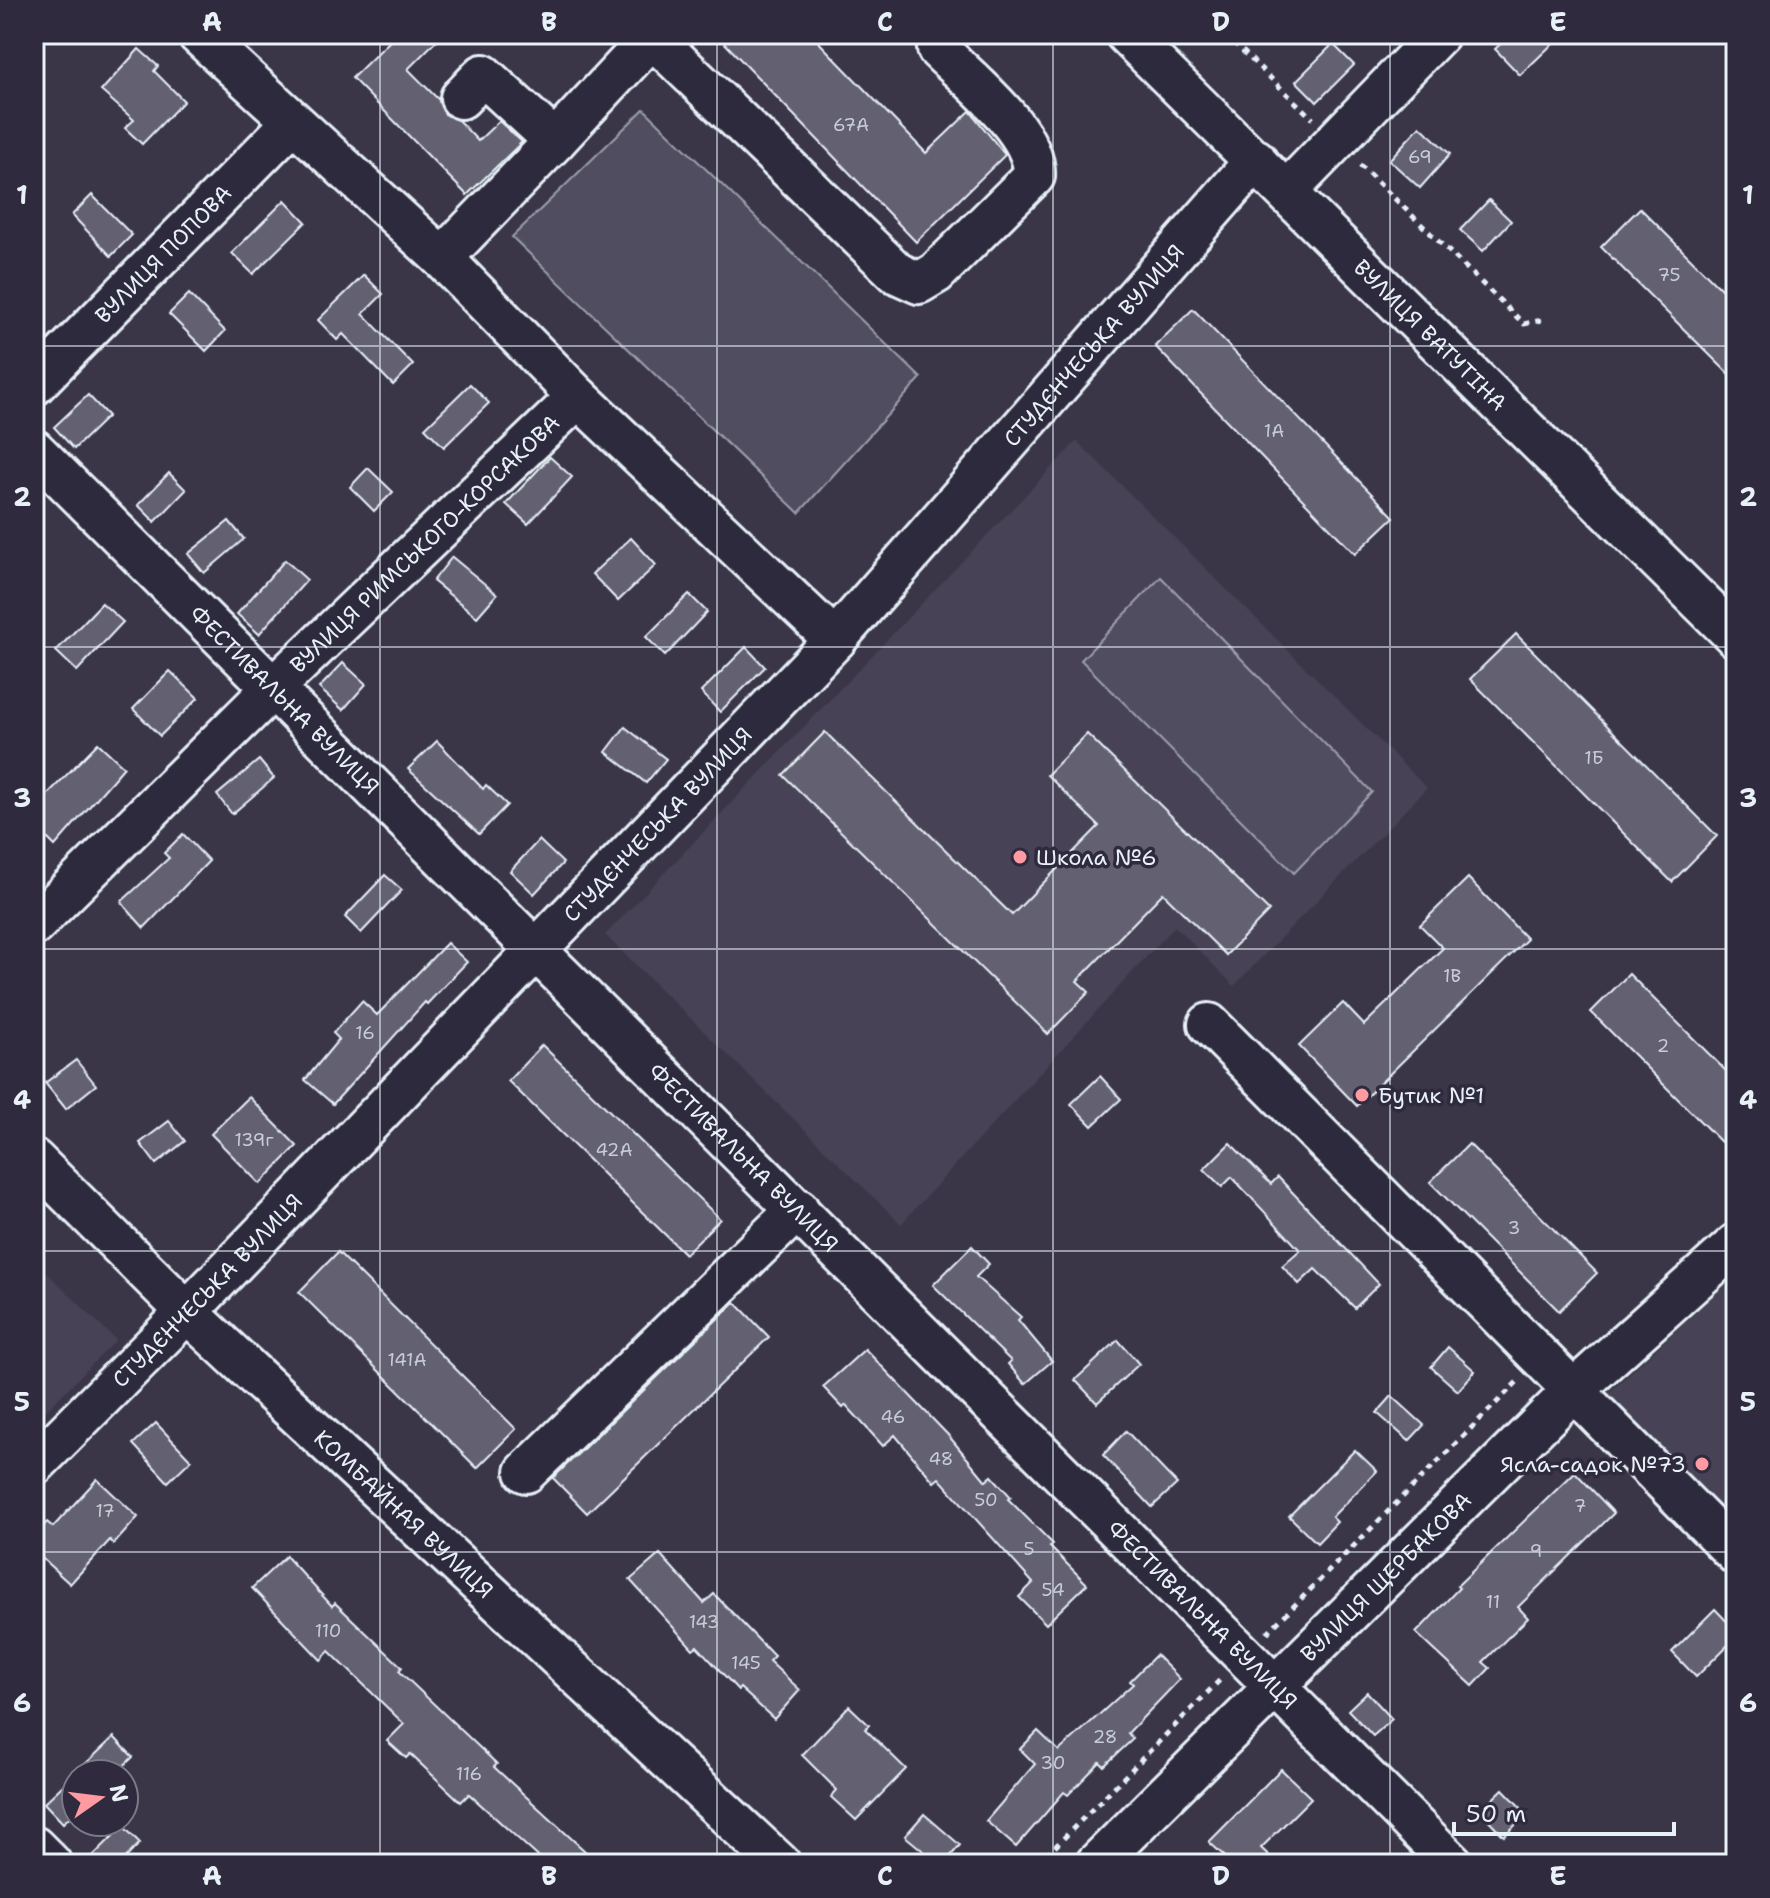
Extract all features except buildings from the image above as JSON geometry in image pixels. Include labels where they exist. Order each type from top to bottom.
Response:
[{"type":"street","points":[[198,34],[442,258],[578,397],[835,640]]},
{"type":"street","name":"ВУЛИЦЯ ВАТУТІНА","points":[[1126,34],[1736,637]]},
{"type":"street","points":[[1287,191],[1439,34]]},
{"type":"street","points":[[442,258],[652,37],[897,273],[907,281],[919,283],[936,273],[1034,176],[1035,164],[1029,147],[1016,128],[938,49]]},
{"type":"street","points":[[461,98],[483,75],[555,141]]},
{"type":"street","name":"ВУЛИЦЯ ПОПОВА","points":[[34,385],[292,123]]},
{"type":"street","name":"СТУДЄНЧЕСЬКА ВУЛИЦЯ","points":[[34,1465],[187,1312],[835,640],[1256,160]]},
{"type":"street","name":"ВУЛИЦЯ РИМСЬКОГО-КОРСАКОВА","points":[[34,925],[271,690],[578,397]]},
{"type":"street","name":"ФЕСТИВАЛЬНА ВУЛИЦЯ","points":[[34,450],[271,690],[538,949],[1453,1864]]},
{"type":"street","points":[[1209,1024],[1736,1554]]},
{"type":"street","name":"КОМБАЙНАЯ ВУЛИЦЯ","points":[[34,1160],[187,1312],[780,1864]]},
{"type":"street","points":[[526,1472],[798,1209]]},
{"type":"street","name":"ВУЛИЦЯ ЩЕРБАКОВА","points":[[1096,1864],[1573,1391],[1736,1244]]},
{"type":"street","points":[[34,1847],[51,1864]]},
{"type":"path","points":[[1225,34],[1524,324],[1542,320]]},
{"type":"path","points":[[1038,1864],[1541,1358]]},
{"type":"shaded area","points":[[644,109],[921,378],[799,513],[512,237]]},
{"type":"shaded area","name":"Школа №6","points":[[1077,441],[1427,788],[1234,986],[1175,926],[901,1224],[605,935]]},
{"type":"shaded area","points":[[1161,577],[1372,792],[1294,873],[1081,660]]},
{"type":"shaded area","points":[[34,1260],[116,1340],[34,1423]]},
{"type":"shaded area","name":"Ясла-садок №73","points":[[1736,1275],[1736,1529],[1602,1399]]},
{"type":"place","name":"Школа №6","points":[[1020,857]]},
{"type":"place","name":"Бутик №1","points":[[1362,1095]]},
{"type":"place","name":"Ясла-садок №73","points":[[1702,1464]]}]
